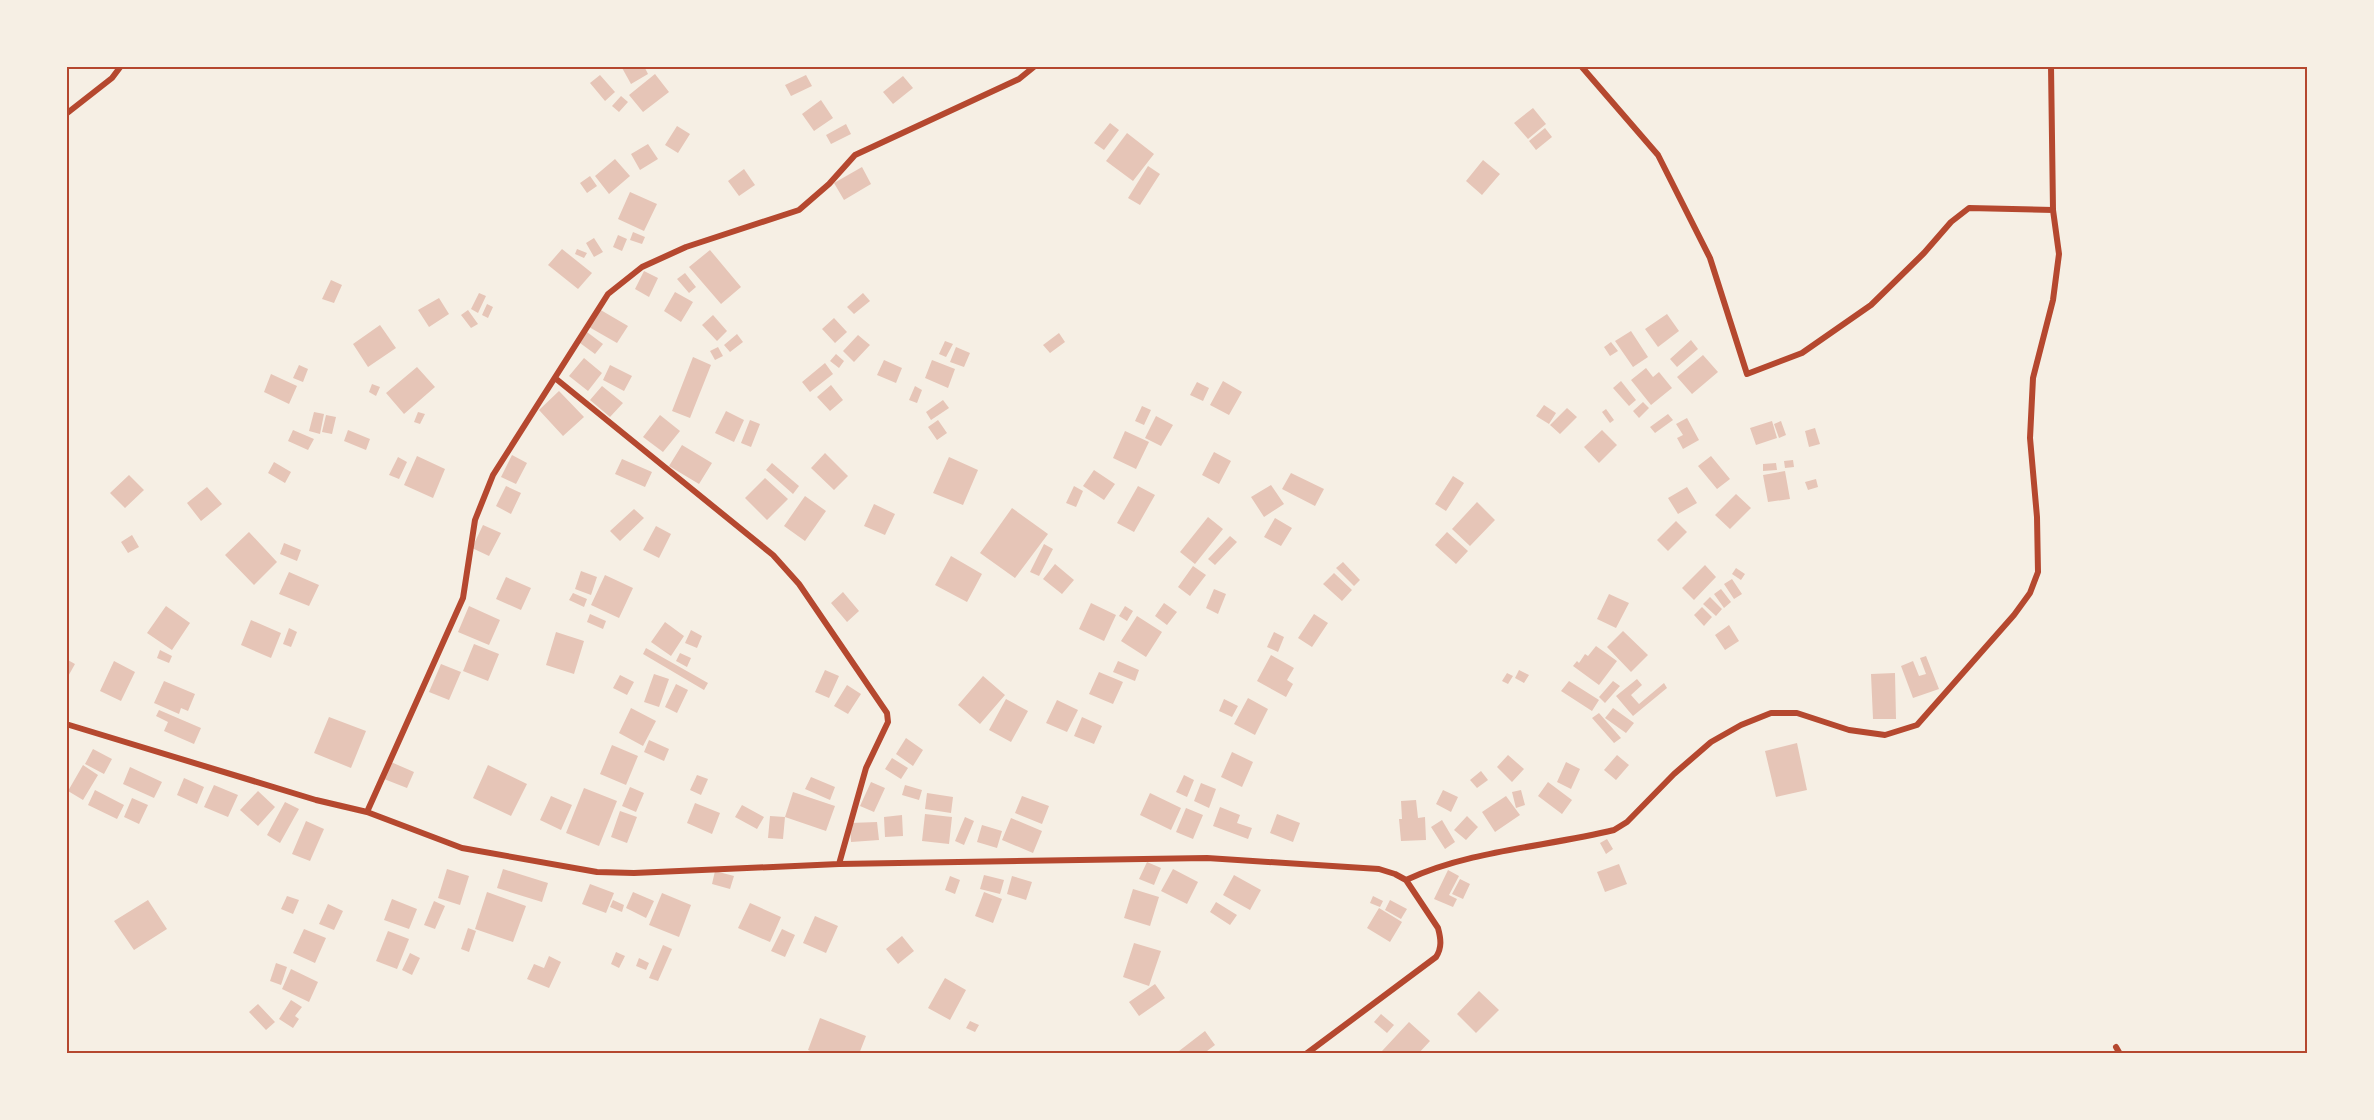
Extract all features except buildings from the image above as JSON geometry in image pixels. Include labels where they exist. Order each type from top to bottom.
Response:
[{"type":"street","points":[[66,114],[112,78],[121,66]]},
{"type":"street","points":[[367,812],[463,598],[475,520],[493,475],[608,294],[642,267],[686,247],[799,210],[829,184],[855,155],[1019,78],[1035,66]]},
{"type":"street","points":[[1581,66],[1658,155],[1710,258],[1747,374],[1802,353],[1871,305],[1924,253],[1951,222],[1969,208],[2053,210]]},
{"type":"street","points":[[1406,880],[1430,868],[1469,858],[1614,830],[1627,822],[1674,774],[1711,742],[1771,712],[1797,713],[1849,730],[1885,735],[1917,725],[2014,615],[2030,593],[2038,572],[2037,517],[2030,438],[2033,378],[2053,300],[2059,254],[2053,210],[2051,66]]},
{"type":"street","points":[[555,378],[772,555],[799,584],[887,713],[888,722],[866,768],[839,864]]},
{"type":"street","points":[[66,724],[316,800],[367,812],[462,848],[597,872],[634,873],[839,864],[1207,858],[1379,869],[1395,874],[1406,880],[1438,928],[1441,937],[1440,952],[1306,1054]]},
{"type":"street","points":[[2116,1047],[2120,1054]]}]
